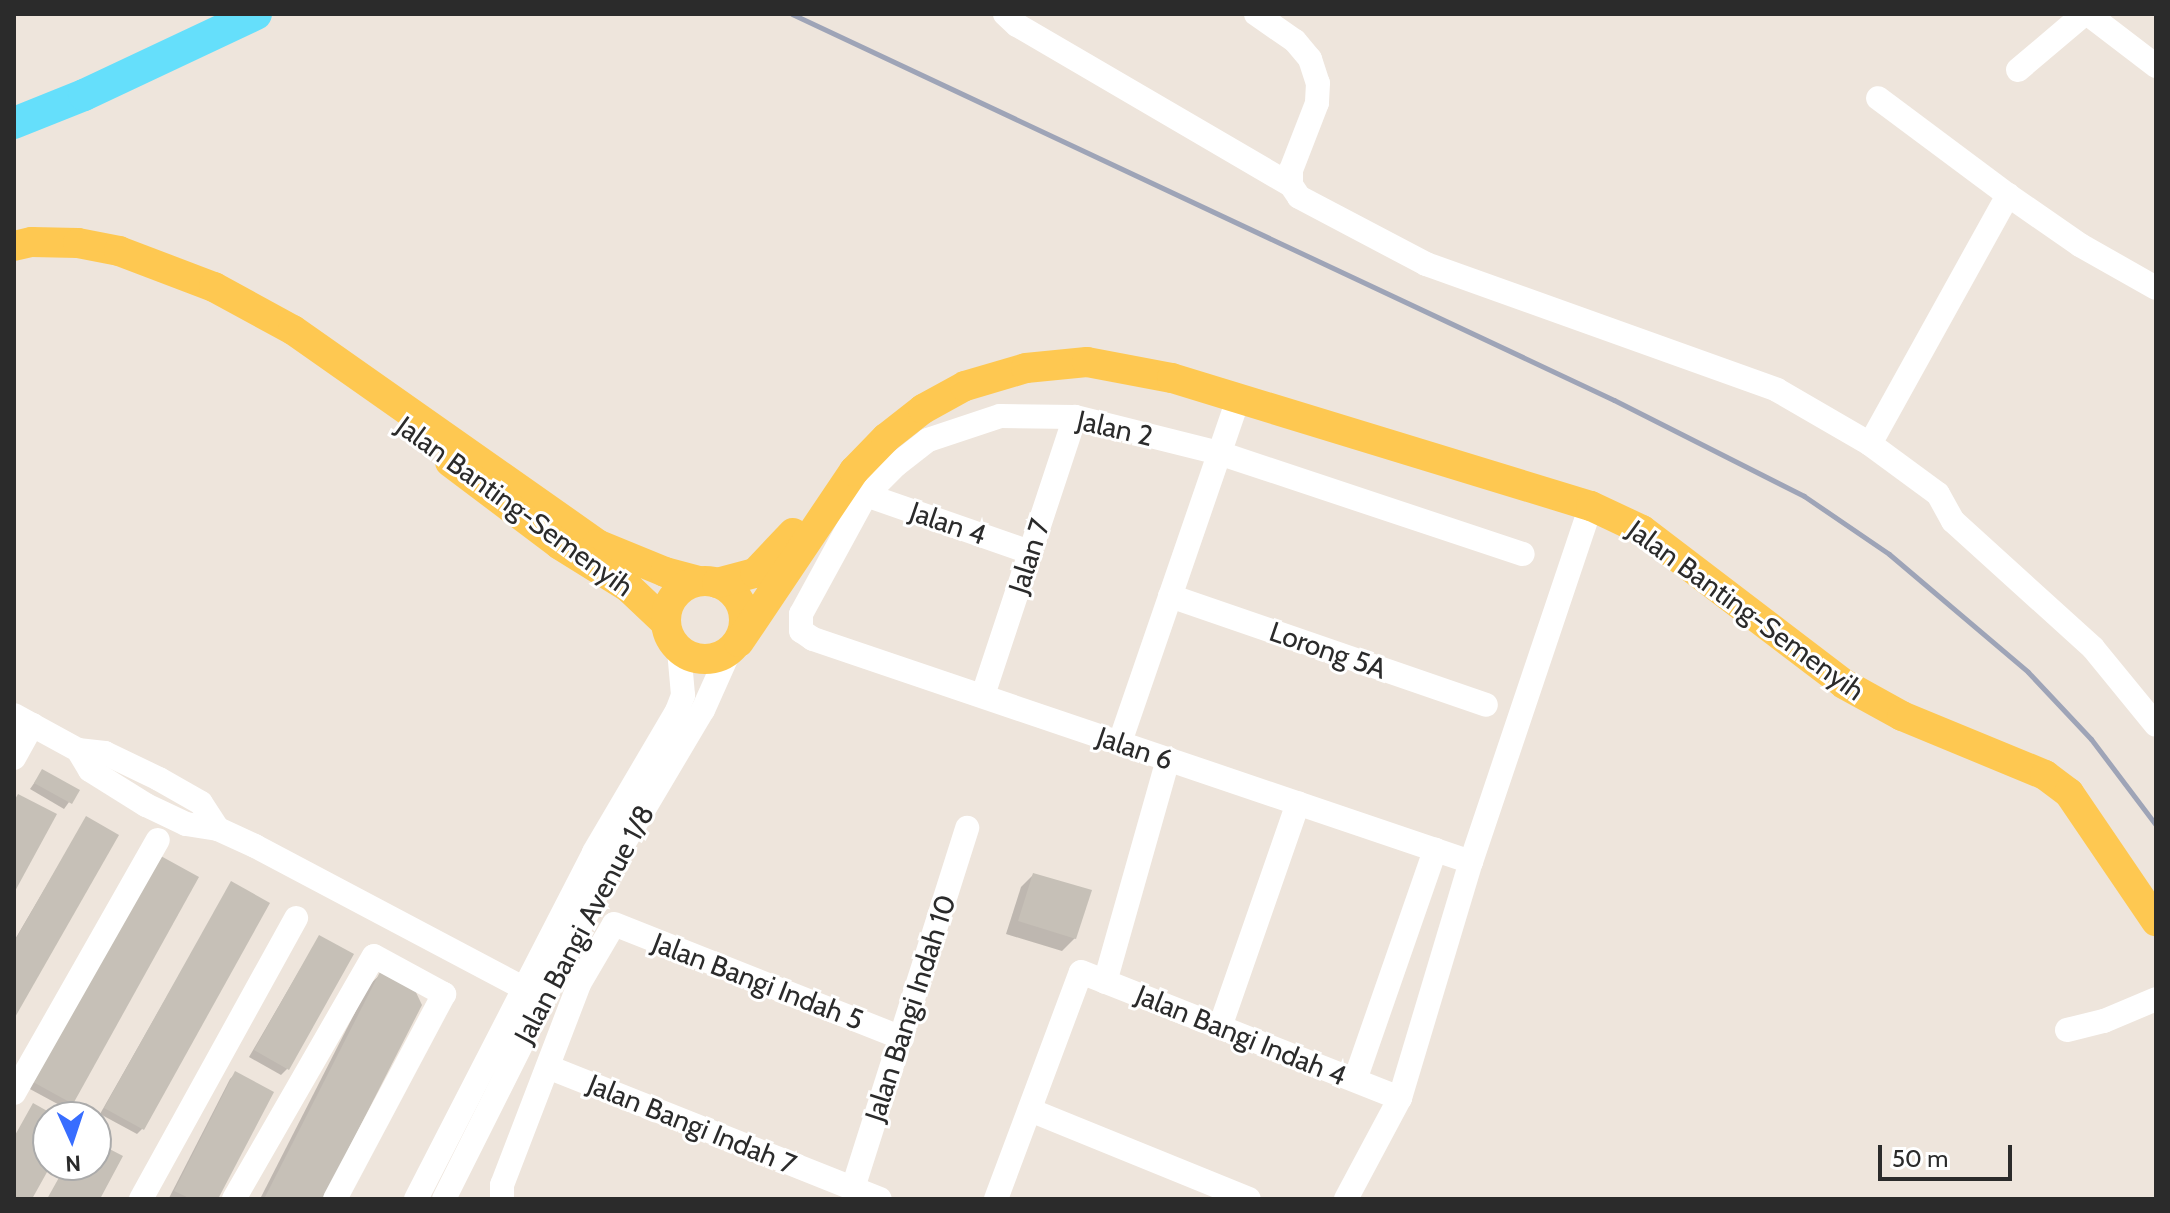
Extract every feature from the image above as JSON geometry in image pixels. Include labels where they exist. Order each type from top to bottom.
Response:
[{"type":"main road","name":"Jalan Banting-Semenyih","points":[[14,246],[32,242],[78,243],[119,251],[214,287],[293,330],[368,386],[384,392],[597,544],[665,572],[708,582],[755,573],[770,560],[785,544],[840,460],[871,425],[912,395],[968,366],[1038,350],[1100,351],[1172,378],[1591,506],[1642,530],[1844,684],[1874,702],[2045,775],[2069,793],[2088,815],[2156,921]]},
{"type":"main road","name":"Jalan Banting-Semenyih","points":[[734,647],[854,471],[886,438],[923,409],[965,386],[1026,368],[1087,362],[1172,378]]},
{"type":"main road","name":"Jalan Banting-Semenyih","points":[[368,386],[374,401],[481,487],[560,545],[629,588],[666,623]]},
{"type":"main road","points":[[708,582],[733,592],[743,607],[745,625],[734,647],[704,660],[679,650],[670,638],[666,623],[667,608],[674,596],[708,582]]},
{"type":"street","points":[[1005,14],[1017,25],[1291,185],[1299,197],[1426,264],[1777,390],[1870,444],[1938,494],[1953,521],[2093,648],[2156,725]]},
{"type":"street","points":[[1256,14],[1295,41],[1310,59],[1318,83],[1317,103],[1291,170],[1291,185]]},
{"type":"street","points":[[2018,70],[2086,14],[2156,66]]},
{"type":"street","points":[[1878,98],[2080,245],[2156,288]]},
{"type":"street","points":[[1870,444],[2008,195]]},
{"type":"street","points":[[1120,742],[1239,397]]},
{"type":"street","name":"Jalan 2","points":[[801,631],[801,614],[866,495],[928,440],[965,425],[1000,416],[1075,417],[1219,453],[1523,554]]},
{"type":"street","name":"Jalan 7","points":[[983,695],[1075,417]]},
{"type":"street","name":"Jalan 4","points":[[866,495],[1030,552]]},
{"type":"street","points":[[1346,1199],[1400,1098],[1471,862],[1591,506]]},
{"type":"street","name":"Lorong 5A","points":[[1170,596],[1486,705]]},
{"type":"street","name":"Jalan 6","points":[[801,631],[813,639],[1471,862]]},
{"type":"street","name":"Jalan Bangi Avenue 1/8","points":[[416,1199],[534,993],[703,710],[734,647]]},
{"type":"street","name":"Jalan Bangi Avenue 1/8","points":[[444,1199],[594,852],[677,711],[683,695],[679,650]]},
{"type":"street","points":[[14,758],[23,720],[78,750],[90,770],[146,805],[186,824],[218,829],[534,993]]},
{"type":"street","points":[[1105,982],[1168,759]]},
{"type":"street","points":[[1220,1027],[1298,803]]},
{"type":"street","name":"Jalan Bangi Indah 10","points":[[853,1188],[967,828]]},
{"type":"street","points":[[14,1093],[158,840]]},
{"type":"street","points":[[1355,1080],[1435,850]]},
{"type":"street","points":[[141,1199],[296,918]]},
{"type":"street","name":"Jalan Bangi Indah 5","points":[[548,1067],[579,984],[614,924],[902,1038]]},
{"type":"street","points":[[234,1199],[374,956],[444,994],[335,1199]]},
{"type":"street","name":"Jalan Bangi Indah 4","points":[[1030,1110],[1081,972],[1400,1098]]},
{"type":"street","points":[[2067,1030],[2104,1021],[2156,999]]},
{"type":"street","points":[[502,1199],[502,1185],[548,1067]]},
{"type":"street","name":"Jalan Bangi Indah 7","points":[[548,1067],[880,1199]]},
{"type":"street","points":[[996,1199],[1030,1110],[1249,1199]]},
{"type":"building","points":[[42,769],[80,790],[72,804],[34,783]]},
{"type":"building","points":[[18,794],[57,814],[14,893],[14,801]]},
{"type":"building","points":[[86,816],[119,835],[14,1019],[14,942]]},
{"type":"building","points":[[159,855],[199,877],[75,1101],[68,1101],[33,1082]]},
{"type":"building","points":[[1033,873],[1092,890],[1076,939],[1018,921]]},
{"type":"building","points":[[231,881],[270,903],[144,1130],[112,1112],[112,1101],[108,1101]]},
{"type":"building","points":[[319,935],[354,954],[289,1070],[254,1050]]},
{"type":"building","points":[[381,970],[413,986],[422,1005],[323,1199],[264,1199]]},
{"type":"building","points":[[235,1071],[274,1092],[218,1199],[191,1199],[174,1191]]},
{"type":"building","points":[[32,1105],[32,1181],[42,1181],[32,1199],[14,1199],[14,1137]]},
{"type":"building","points":[[112,1150],[123,1156],[112,1177]]},
{"type":"building","points":[[57,1181],[110,1181],[100,1199],[47,1199]]},
{"type":"waterway","points":[[14,123],[84,95],[256,14]]},
{"type":"railway","points":[[792,14],[1614,400],[1804,496],[1889,554],[2028,672],[2091,739],[2156,825]]}]
